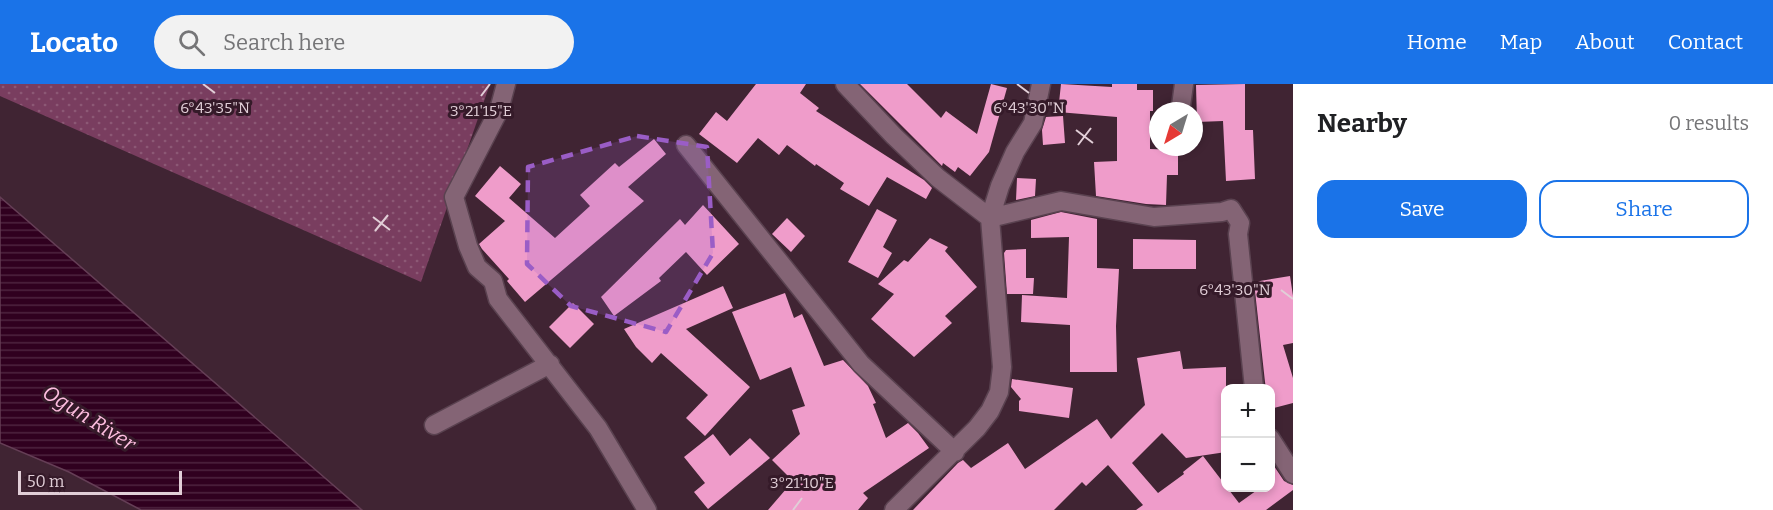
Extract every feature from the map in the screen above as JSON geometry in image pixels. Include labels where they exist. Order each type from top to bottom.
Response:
[{"type":"street","points":[[506,84],[499,110],[454,197],[468,246],[477,267],[493,280],[498,299],[598,428],[647,510]]},
{"type":"street","points":[[845,84],[938,178],[990,218]]},
{"type":"street","points":[[894,510],[977,428],[990,411],[999,392],[1002,367],[990,218],[1011,160],[1033,123],[1041,84]]},
{"type":"street","points":[[1182,102],[1184,84]]},
{"type":"street","points":[[686,145],[861,364],[954,452]]},
{"type":"street","points":[[990,218],[1061,201],[1154,216],[1222,212],[1231,209],[1240,223],[1238,234],[1254,384]]},
{"type":"street","points":[[434,425],[550,364]]},
{"type":"street","points":[[1275,446],[1293,474]]},
{"type":"highlighted area","points":[[637,136],[707,147],[713,253],[666,332],[571,306],[527,264],[528,167]]},
{"type":"shaded area","points":[[0,84],[490,84],[421,282],[0,96]]},
{"type":"water","name":"Ogun River","points":[[0,197],[362,510],[141,510],[69,472],[0,443]]},
{"type":"building","points":[[756,84],[806,84],[800,93],[819,108],[816,111],[924,180],[932,188],[926,199],[887,177],[869,206],[840,189],[844,183],[816,164],[815,166],[787,145],[779,155],[758,138],[737,163],[699,134],[716,112],[727,121]]},
{"type":"building","points":[[860,84],[907,84],[941,118],[946,111],[977,134],[991,84],[1007,88],[989,152],[970,176],[958,167],[955,172],[943,163],[942,166]]},
{"type":"building","points":[[1061,84],[1112,87],[1112,84],[1137,84],[1137,90],[1153,90],[1153,102],[1149,102],[1149,156],[1178,156],[1178,175],[1167,175],[1166,205],[1096,196],[1094,162],[1117,161],[1117,117],[1058,112]]},
{"type":"building","points":[[1245,84],[1245,130],[1253,130],[1255,179],[1226,181],[1223,121],[1203,122],[1203,102],[1196,102],[1196,85]]},
{"type":"building","points":[[1063,116],[1065,143],[1043,145],[1042,130],[1046,117]]},
{"type":"building","points":[[654,139],[666,154],[628,187],[644,201],[525,302],[479,244],[505,221],[475,196],[500,166],[521,184],[509,198],[555,238],[590,206],[580,195],[615,163],[619,167]]},
{"type":"building","points":[[1017,178],[1036,179],[1035,196],[1016,200]]},
{"type":"building","points":[[703,205],[739,244],[707,275],[686,252],[659,278],[661,281],[614,316],[601,297],[680,219],[685,225]]},
{"type":"building","points":[[877,209],[897,220],[883,247],[892,253],[878,278],[848,262]]},
{"type":"building","points":[[1061,212],[1097,219],[1097,268],[1119,269],[1116,326],[1117,372],[1070,372],[1070,325],[1021,322],[1022,295],[1067,298],[1069,237],[1031,238],[1031,220]]},
{"type":"building","points":[[787,218],[805,236],[791,252],[772,234]]},
{"type":"building","points":[[930,238],[948,247],[945,251],[977,287],[945,316],[952,323],[914,357],[871,319],[894,294],[878,284],[904,260],[908,262]]},
{"type":"building","points":[[1133,239],[1196,240],[1196,269],[1133,269]]},
{"type":"building","points":[[1026,249],[1026,278],[1034,278],[1033,294],[1007,294],[1004,253],[1006,250]]},
{"type":"building","points":[[1290,276],[1293,296],[1293,343],[1283,345],[1293,378],[1293,403],[1275,408],[1275,384],[1265,384],[1254,282]]},
{"type":"building","points":[[723,286],[733,308],[686,329],[750,387],[705,436],[686,418],[708,395],[661,353],[652,363],[636,347],[624,329]]},
{"type":"building","points":[[785,293],[794,318],[802,314],[824,366],[843,360],[868,386],[876,403],[873,404],[886,438],[908,423],[929,448],[863,493],[868,498],[858,510],[768,510],[793,481],[772,460],[800,434],[792,410],[805,406],[791,367],[760,380],[732,312]]},
{"type":"building","points":[[573,303],[594,324],[570,348],[549,327]]},
{"type":"building","points":[[1180,351],[1183,369],[1226,367],[1226,384],[1221,384],[1221,453],[1186,458],[1162,433],[1132,463],[1158,493],[1184,474],[1183,472],[1203,456],[1221,480],[1221,492],[1231,492],[1239,503],[1254,492],[1275,492],[1275,468],[1284,481],[1293,485],[1293,490],[1266,510],[1136,510],[1143,505],[1108,465],[1086,486],[1082,482],[1054,510],[913,510],[958,463],[963,460],[971,468],[1008,443],[1025,469],[1097,419],[1111,439],[1145,405],[1137,358]]},
{"type":"building","points":[[1012,379],[1073,388],[1069,418],[1019,411],[1021,399],[1011,387]]},
{"type":"building","points":[[713,434],[730,456],[750,438],[770,458],[708,509],[694,492],[705,483],[684,457]]}]
